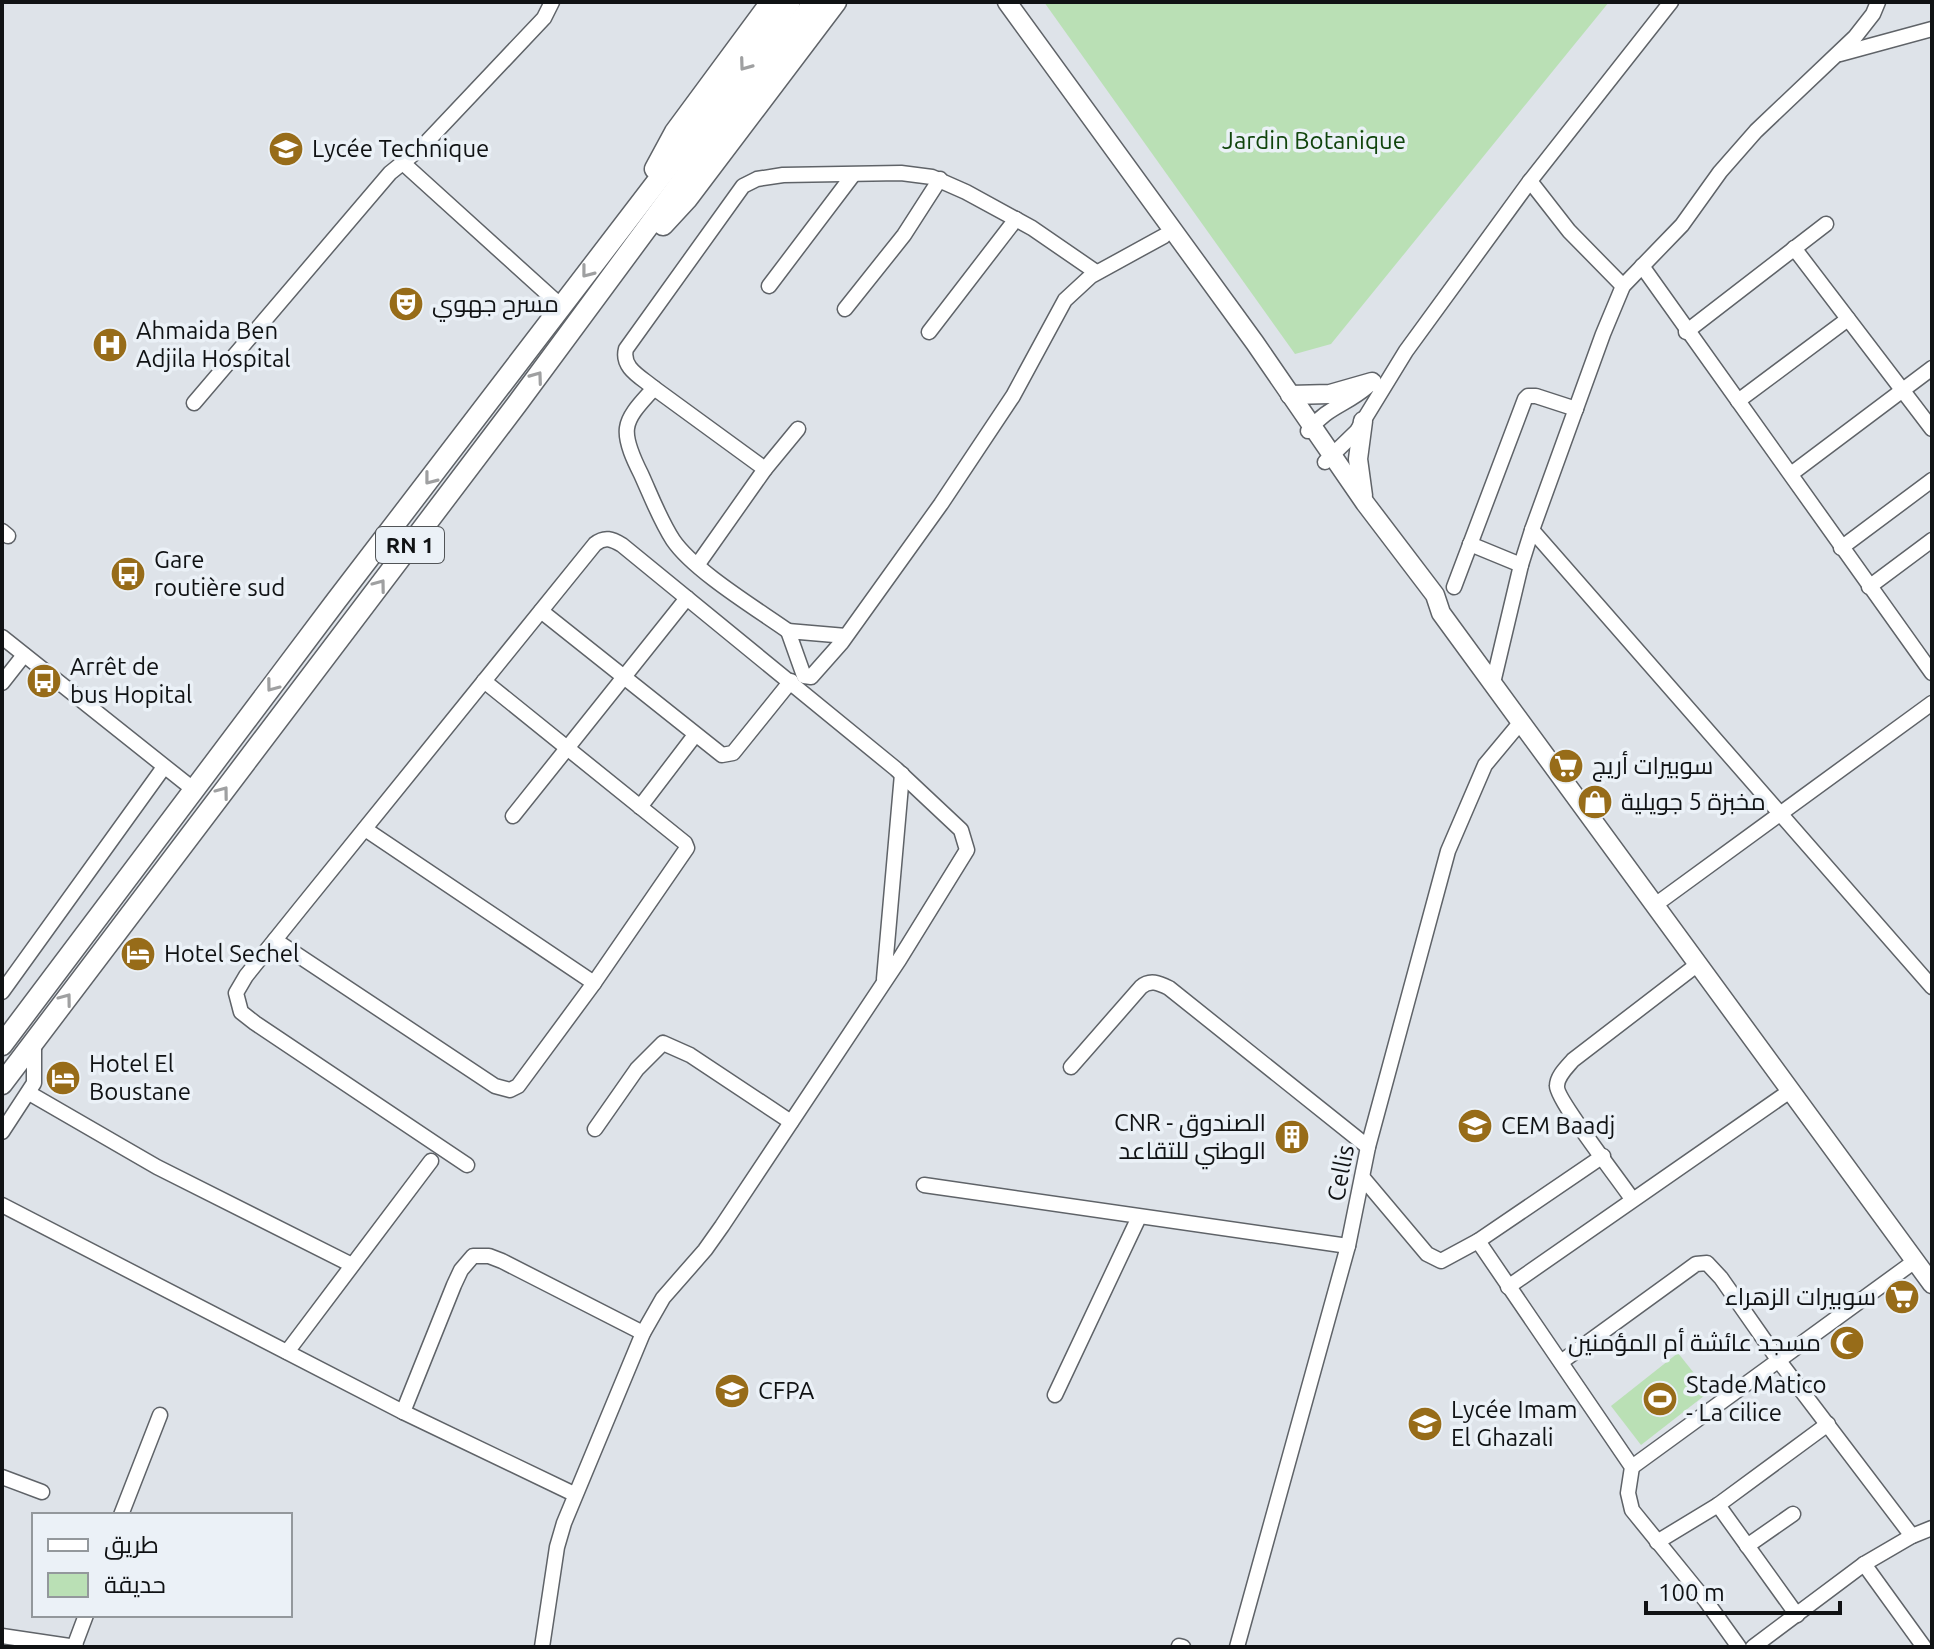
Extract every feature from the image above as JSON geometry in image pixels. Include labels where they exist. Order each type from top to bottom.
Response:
[{"type":"highway","points":[[632,213],[675,132],[771,2]]},
{"type":"highway","name":"RN 1","points":[[2,1045],[193,789],[721,98],[790,2]]},
{"type":"highway","name":"RN 1","points":[[2,1084],[508,416],[814,2]]},
{"type":"highway","points":[[627,256],[642,246],[687,199],[836,2]]},
{"type":"main road","points":[[992,2],[1309,430],[1427,602],[1441,613],[1926,1272]]},
{"type":"main road","points":[[1007,2],[1290,395],[1309,430]]},
{"type":"main road","points":[[1290,395],[1330,394],[1372,382]]},
{"type":"main road","points":[[1363,421],[1358,459],[1365,503]]},
{"type":"main road","points":[[1328,459],[1435,595],[1441,613]]},
{"type":"street","points":[[194,403],[390,173],[421,148],[544,18],[552,2]]},
{"type":"street","points":[[1328,459],[1363,421],[1406,351],[1530,181],[1671,2]]},
{"type":"street","points":[[1493,683],[1532,530],[1623,286],[1682,225],[1720,172],[1756,131],[1837,55],[1864,25],[1878,2]]},
{"type":"street","points":[[1837,55],[1932,29]]},
{"type":"street","points":[[403,163],[561,306]]},
{"type":"street","points":[[765,469],[654,388],[627,365],[624,355],[743,186],[766,177],[919,174],[940,179],[1016,219],[1096,272]]},
{"type":"street","points":[[769,286],[853,175]]},
{"type":"street","points":[[845,309],[904,235],[940,179]]},
{"type":"street","points":[[1530,181],[1569,231],[1623,286]]},
{"type":"street","points":[[929,332],[1016,219]]},
{"type":"street","points":[[1686,332],[1826,224]]},
{"type":"street","points":[[788,631],[807,678],[823,666],[941,504],[1013,396],[1065,300],[1096,272],[1164,236]]},
{"type":"street","points":[[1794,248],[1932,429]]},
{"type":"street","points":[[1642,266],[1686,332],[1932,673]]},
{"type":"street","points":[[1738,401],[1848,319]]},
{"type":"street","points":[[1309,430],[1330,408],[1358,394],[1406,351]]},
{"type":"street","points":[[1791,474],[1932,368]]},
{"type":"street","points":[[654,388],[633,414],[627,425],[627,435],[638,467],[673,541],[698,564],[788,631],[846,636]]},
{"type":"street","points":[[1454,587],[1525,399],[1536,396],[1576,409]]},
{"type":"street","points":[[698,564],[765,469],[798,429]]},
{"type":"street","points":[[1841,548],[1932,480]]},
{"type":"street","points":[[1532,530],[1932,987]]},
{"type":"street","points":[[467,1165],[241,1012],[237,1001],[239,985],[595,544],[603,539],[614,540],[902,774],[961,830],[967,850],[791,1122],[705,1250],[663,1298],[643,1333],[574,1494],[557,1547],[542,1647]]},
{"type":"street","points":[[1869,587],[1932,540]]},
{"type":"street","points":[[1470,544],[1521,565]]},
{"type":"street","points":[[513,816],[687,598]]},
{"type":"street","points":[[541,611],[722,755],[733,753],[791,681]]},
{"type":"street","points":[[2,637],[193,789]]},
{"type":"street","points":[[2,683],[24,655]]},
{"type":"street","points":[[275,940],[495,1086],[514,1090],[518,1086],[686,850],[685,843],[484,681]]},
{"type":"street","points":[[1655,905],[1932,703]]},
{"type":"street","name":"Cellis","points":[[1237,1647],[1348,1246],[1368,1147],[1448,851],[1485,765],[1520,723]]},
{"type":"street","points":[[640,807],[695,735]]},
{"type":"street","points":[[2,992],[164,767]]},
{"type":"street","points":[[883,983],[902,774]]},
{"type":"street","points":[[365,829],[594,983]]},
{"type":"street","points":[[1632,1199],[1563,1104],[1556,1087],[1558,1078],[1573,1060],[1698,964]]},
{"type":"street","points":[[1071,1067],[1141,987],[1149,982],[1158,983],[1169,988],[1368,1147]]},
{"type":"street","points":[[2,1132],[35,1079],[34,1041]]},
{"type":"street","points":[[595,1129],[637,1069],[663,1043],[690,1055],[791,1122]]},
{"type":"street","points":[[1508,1287],[1790,1091]]},
{"type":"street","points":[[29,1093],[157,1167],[352,1265]]},
{"type":"street","points":[[1363,1178],[1435,1261],[1441,1261],[1478,1241],[1603,1156]]},
{"type":"street","points":[[287,1352],[431,1161]]},
{"type":"street","points":[[924,1185],[1348,1246]]},
{"type":"street","points":[[2,1205],[403,1412],[574,1494]]},
{"type":"street","points":[[1055,1395],[1139,1217]]},
{"type":"street","points":[[1478,1241],[1632,1467],[1629,1502],[1739,1647]]},
{"type":"street","points":[[403,1412],[454,1285],[473,1256],[489,1256],[502,1261],[643,1333]]},
{"type":"street","points":[[1561,1362],[1702,1263],[1712,1266],[1779,1361],[1912,1536]]},
{"type":"street","points":[[1632,1467],[1779,1361],[1926,1272]]},
{"type":"street","points":[[122,1513],[160,1415]]},
{"type":"street","points":[[1657,1542],[1718,1505],[1828,1424]]},
{"type":"street","points":[[2,1477],[42,1492]]},
{"type":"street","points":[[1718,1505],[1797,1615]]},
{"type":"street","points":[[1747,1546],[1793,1514]]},
{"type":"street","points":[[1753,1647],[1864,1564],[1932,1528]]},
{"type":"street","points":[[1864,1564],[1924,1647]]},
{"type":"street","points":[[2,1636],[75,1647],[85,1617]]},
{"type":"green space","name":"Jardin Botanique","points":[[1044,2],[1609,2],[1331,344],[1295,354]]},
{"type":"green space","name":"Stade Matico - La cilice","points":[[1678,1353],[1709,1392],[1641,1445],[1611,1406]]},
{"type":"place","name":"Lycée Technique","points":[[286,149]]},
{"type":"place","name":"مسرح جهوي","points":[[406,304]]},
{"type":"place","name":"Ahmaida Ben Adjila Hospital","points":[[110,345]]},
{"type":"place","name":"Gare routière sud","points":[[128,574]]},
{"type":"place","name":"Arrêt de bus Hopital","points":[[44,681]]},
{"type":"place","name":"سوبيرات أريج","points":[[1566,766]]},
{"type":"place","name":"مخبزة 5 جويلية","points":[[1595,802]]},
{"type":"place","name":"Hotel Sechel","points":[[138,954]]},
{"type":"place","name":"Hotel El Boustane","points":[[63,1078]]},
{"type":"place","name":"CEM Baadj","points":[[1475,1126]]},
{"type":"place","name":"CNR - الصندوق الوطني للتقاعد","points":[[1292,1137]]},
{"type":"place","name":"سوبيرات الزهراء","points":[[1902,1297]]},
{"type":"place","name":"مسجد عائشة أم المؤمنين","points":[[1847,1343]]},
{"type":"place","name":"CFPA","points":[[732,1391]]},
{"type":"place","name":"Stade Matico - La cilice","points":[[1660,1399]]},
{"type":"place","name":"Lycée Imam El Ghazali","points":[[1425,1424]]}]
